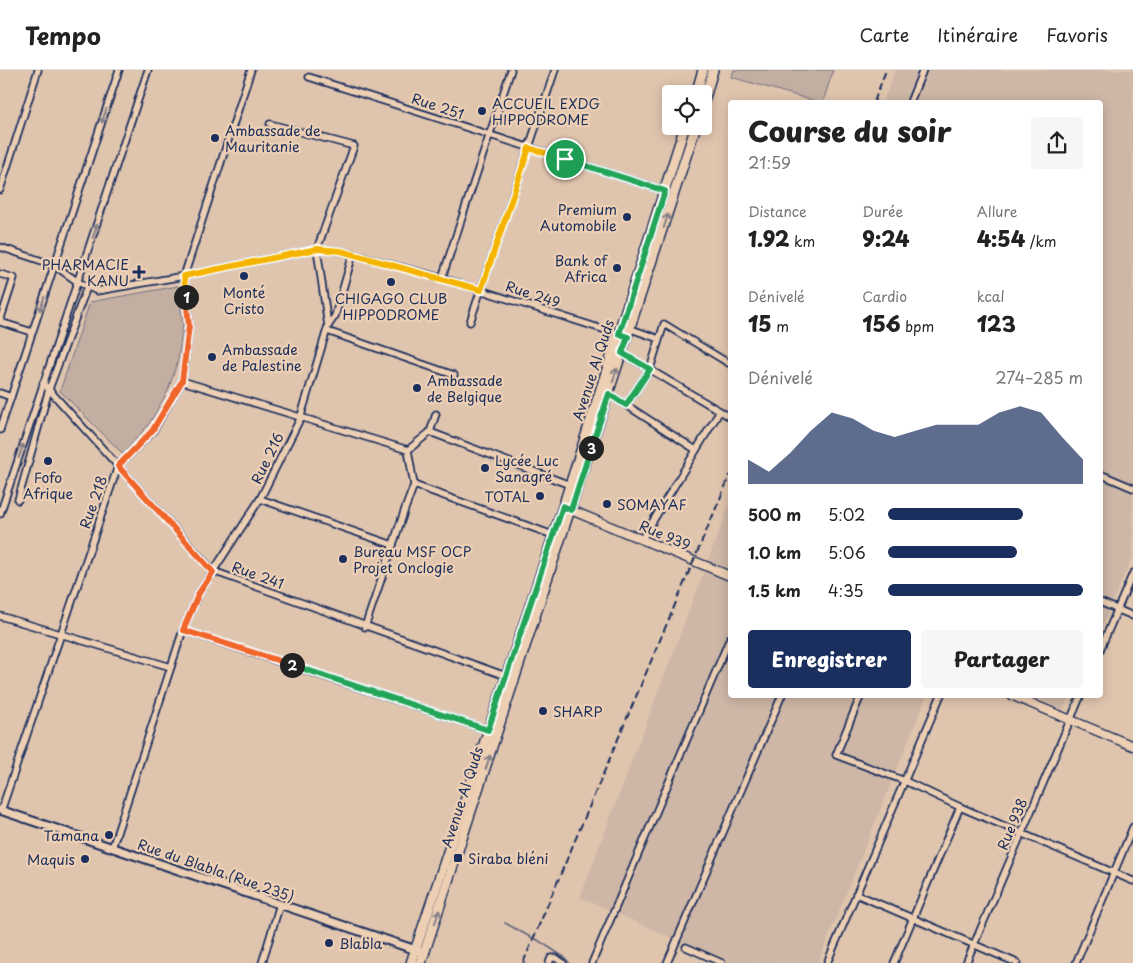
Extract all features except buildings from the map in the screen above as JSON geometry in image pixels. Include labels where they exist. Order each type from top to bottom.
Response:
[{"type":"main road","points":[[699,85],[703,70]]},
{"type":"main road","points":[[708,85],[713,70]]},
{"type":"main road","name":"Avenue Al Quds","points":[[422,963],[567,508],[622,353],[665,191],[682,135]]},
{"type":"main road","name":"Avenue Al Quds","points":[[411,963],[553,535],[567,508],[570,485],[626,333],[693,135]]},
{"type":"main road","name":"Rue 939","points":[[567,508],[728,575]]},
{"type":"main road","points":[[1018,698],[1133,746]]},
{"type":"street","points":[[0,190],[38,70]]},
{"type":"street","points":[[0,430],[119,70]]},
{"type":"street","points":[[0,514],[148,70]]},
{"type":"street","name":"Rue 218","points":[[1,810],[118,466],[152,431],[182,381],[189,326],[184,276],[251,70]]},
{"type":"street","points":[[442,278],[511,70]]},
{"type":"street","points":[[470,322],[555,70]]},
{"type":"street","points":[[911,100],[923,70]]},
{"type":"street","name":"Rue 251","points":[[309,78],[674,194]]},
{"type":"street","name":"Rue 216","points":[[112,848],[183,630],[199,593],[260,500],[300,418],[328,329],[317,249],[354,146],[270,124]]},
{"type":"street","name":"Rue 249","points":[[0,247],[54,265],[78,282],[97,290],[184,276],[317,249],[341,251],[442,278],[626,333],[659,339]]},
{"type":"street","points":[[354,254],[335,316],[328,329],[454,374]]},
{"type":"street","points":[[0,274],[14,278],[0,322],[32,332]]},
{"type":"street","points":[[18,500],[49,389],[87,287]]},
{"type":"street","points":[[626,405],[650,369],[664,324],[728,363]]},
{"type":"street","points":[[622,353],[728,416]]},
{"type":"street","points":[[182,381],[408,450]]},
{"type":"street","name":"Rue 241","points":[[44,383],[213,572],[506,676]]},
{"type":"street","points":[[0,393],[11,397]]},
{"type":"street","points":[[609,394],[696,450]]},
{"type":"street","points":[[642,539],[720,411]]},
{"type":"street","points":[[408,450],[430,432],[436,414]]},
{"type":"street","points":[[430,432],[570,485]]},
{"type":"street","points":[[366,627],[392,545],[414,485],[408,450]]},
{"type":"street","points":[[1103,475],[1133,488]]},
{"type":"street","points":[[414,485],[553,535]]},
{"type":"street","points":[[260,500],[392,545]]},
{"type":"street","points":[[1103,643],[1133,573]]},
{"type":"street","points":[[1103,603],[1133,616]]},
{"type":"street","points":[[0,616],[171,667]]},
{"type":"street","points":[[183,630],[488,730]]},
{"type":"street","points":[[592,963],[728,643]]},
{"type":"street","points":[[667,963],[781,698]]},
{"type":"street","points":[[860,698],[836,754],[904,780],[1021,834],[1133,881]]},
{"type":"street","points":[[827,963],[940,698]]},
{"type":"street","name":"Rue 938","points":[[966,963],[1080,698]]},
{"type":"street","points":[[894,963],[960,807]]},
{"type":"street","name":"Rue du Blabla (Rue 235)","points":[[1,810],[425,953]]},
{"type":"street","points":[[1076,963],[1133,827]]},
{"type":"street","points":[[856,894],[1017,963]]},
{"type":"street","points":[[262,963],[280,904]]},
{"type":"street","points":[[686,947],[722,963]]},
{"type":"street","points":[[550,960],[556,958],[563,963]]},
{"type":"shaded area","points":[[734,70],[833,70],[824,100],[811,100],[731,77]]},
{"type":"shaded area","points":[[895,70],[1133,70],[1133,555],[1103,625],[1103,100],[884,100]]},
{"type":"shaded area","points":[[178,286],[183,325],[178,360],[168,391],[149,424],[123,454],[60,391],[90,302]]},
{"type":"shaded area","points":[[728,508],[728,698],[926,698],[818,963],[728,963],[580,897]]},
{"type":"shaded area","points":[[1036,698],[1069,698],[1063,710]]},
{"type":"waterway","points":[[505,923],[532,938]]},
{"type":"waterway","points":[[536,939],[564,957],[569,963]]},
{"type":"railway","points":[[875,100],[886,70]]},
{"type":"railway","points":[[523,963],[728,480]]},
{"type":"place","name":"ACCUEIL EXDG HIPPODROME","points":[[482,111]]},
{"type":"place","name":"Ambassade de Mauritanie","points":[[215,138]]},
{"type":"place","name":"Premium Automobile","points":[[627,217]]},
{"type":"place","name":"Bank of Africa","points":[[617,268]]},
{"type":"place","name":"PHARMACIE KANU","points":[[139,272]]},
{"type":"place","name":"Monté Cristo","points":[[244,276]]},
{"type":"place","name":"CHIGAGO CLUB HIPPODROME","points":[[391,282]]},
{"type":"place","name":"Ambassade de Palestine","points":[[212,357]]},
{"type":"place","name":"Ambassade de Belgique","points":[[417,388]]},
{"type":"place","name":"Fofo Afrique","points":[[48,461]]},
{"type":"place","name":"Lycée Luc Sanagré","points":[[485,468]]},
{"type":"place","name":"TOTAL","points":[[540,496]]},
{"type":"place","name":"SOMAYAF","points":[[607,504]]},
{"type":"place","name":"Bureau MSF OCP Projet Onclogie","points":[[343,559]]},
{"type":"place","name":"SHARP","points":[[543,711]]},
{"type":"place","name":"Tamana","points":[[109,835]]},
{"type":"place","name":"Siraba bléni","points":[[458,858]]},
{"type":"place","name":"Maquis","points":[[85,859]]},
{"type":"place","name":"Blabla","points":[[329,943]]},
{"type":"route","points":[[529,148],[565,159],[665,191],[619,334],[628,337],[622,353],[650,369],[626,405],[609,394],[571,510],[563,506],[488,730],[183,630],[199,593],[213,572],[118,466],[152,431],[182,381],[189,326],[184,276],[317,249],[341,251],[481,290],[529,148]]}]
